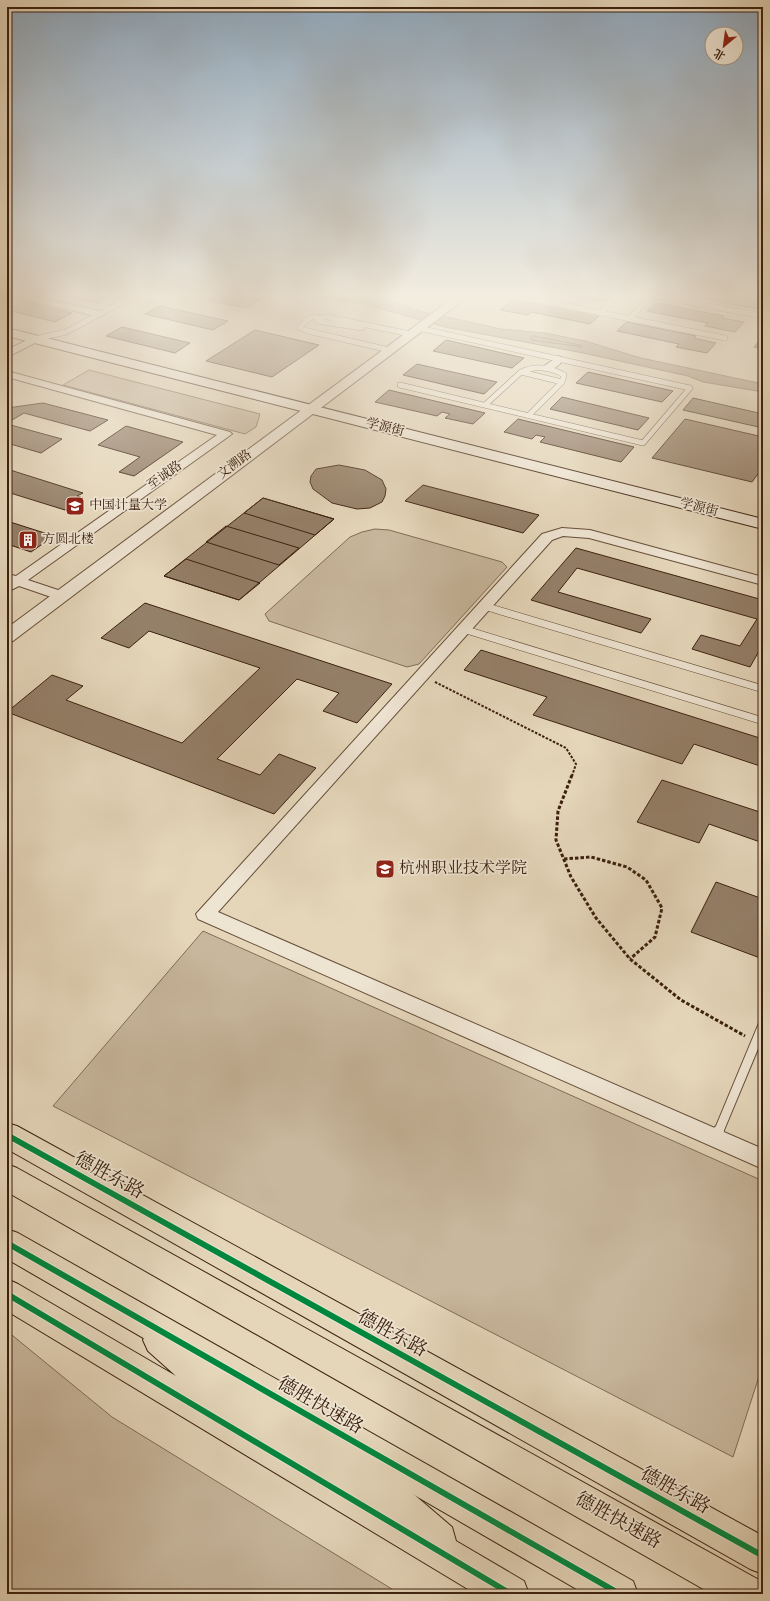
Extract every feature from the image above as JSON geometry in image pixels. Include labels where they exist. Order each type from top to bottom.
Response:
[{"type":"main road","name":"学源街","points":[[168,370],[763,516]]},
{"type":"main road","name":"学源街","points":[[314,406],[763,524]]},
{"type":"main road","name":"德胜东路","points":[[7,1135],[763,1556]]},
{"type":"main road","name":"德胜快速路","points":[[7,1177],[748,1594]]},
{"type":"main road","name":"德胜快速路","points":[[7,1243],[620,1594]]},
{"type":"main road","points":[[7,1294],[512,1594]]},
{"type":"main road","points":[[123,1309],[217,1391],[385,1492],[475,1572]]},
{"type":"street","name":"文溯路","points":[[7,637],[363,370]]},
{"type":"street","name":"至诚路","points":[[7,374],[226,434],[10,582]]},
{"type":"street","points":[[763,581],[590,534],[562,532],[546,537],[205,914],[763,1159]]},
{"type":"street","points":[[10,582],[62,596]]},
{"type":"lane","points":[[485,405],[521,372],[527,370]]},
{"type":"lane","points":[[528,416],[562,382],[564,375],[552,370]]},
{"type":"lane","points":[[400,385],[643,443],[690,388],[607,370]]},
{"type":"lane","points":[[521,372],[562,382]]},
{"type":"lane","points":[[484,606],[763,689]]},
{"type":"lane","points":[[463,629],[763,721]]},
{"type":"lane","points":[[716,1138],[763,1025]]},
{"type":"path","points":[[422,675],[566,748],[576,764],[558,811],[556,840],[571,877],[596,918],[630,959],[681,1000],[756,1042]]},
{"type":"path","points":[[564,860],[591,857],[627,867],[646,880],[662,908],[655,936],[630,959]]},
{"type":"shaded area","points":[[89,370],[260,414],[256,427],[245,434],[63,385]]},
{"type":"shaded area","points":[[375,529],[389,530],[502,562],[507,567],[419,664],[407,667],[269,621],[265,614],[350,537]]},
{"type":"shaded area","points":[[203,931],[763,1181],[763,1364],[733,1457],[53,1106]]},
{"type":"shaded area","points":[[7,1331],[112,1417],[400,1594],[7,1594]]},
{"type":"water","points":[[659,370],[696,370],[763,384],[763,392],[703,382],[688,376]]},
{"type":"building","points":[[242,370],[283,370],[272,377]]},
{"type":"building","points":[[410,370],[442,370],[497,382],[484,394],[403,375]]},
{"type":"building","points":[[588,372],[673,391],[662,402],[576,383]]},
{"type":"building","points":[[389,390],[485,413],[473,424],[445,418],[450,414],[442,412],[437,416],[375,402]]},
{"type":"building","points":[[562,397],[649,418],[638,430],[550,409]]},
{"type":"building","points":[[693,398],[763,414],[763,428],[683,410]]},
{"type":"building","points":[[43,403],[108,420],[90,431],[24,413],[7,423],[7,408]]},
{"type":"building","points":[[518,419],[634,447],[621,462],[540,442],[545,437],[536,435],[532,439],[504,432]]},
{"type":"building","points":[[685,419],[763,437],[763,467],[752,482],[652,458]]},
{"type":"building","points":[[7,424],[62,439],[41,453],[7,443]]},
{"type":"building","points":[[126,426],[183,442],[134,476],[119,472],[140,457],[98,445]]},
{"type":"building","points":[[339,465],[365,470],[382,480],[386,489],[382,502],[370,508],[357,509],[332,503],[313,489],[310,482],[311,476],[316,469]]},
{"type":"building","points":[[7,469],[83,493],[77,496],[83,498],[65,510],[7,492]]},
{"type":"building","points":[[423,485],[539,515],[523,533],[405,501]]},
{"type":"building","points":[[263,498],[334,519],[315,535],[244,513]]},
{"type":"building","points":[[263,498],[334,519],[239,600],[164,576]]},
{"type":"building","name":"方圆北楼","points":[[7,521],[54,536],[31,552],[7,544]]},
{"type":"building","points":[[226,526],[299,548],[279,565],[206,542]]},
{"type":"building","points":[[576,548],[763,600],[763,644],[750,667],[692,649],[701,635],[740,646],[757,619],[577,568],[558,592],[651,619],[641,633],[531,600]]},
{"type":"building","points":[[186,559],[260,583],[239,600],[164,576]]},
{"type":"building","points":[[145,603],[392,684],[357,723],[323,711],[339,693],[297,679],[217,759],[260,775],[279,754],[316,768],[274,814],[7,712],[52,675],[83,686],[66,700],[182,743],[260,668],[149,631],[129,648],[101,638]]},
{"type":"building","points":[[481,650],[763,739],[763,767],[694,744],[682,764],[533,715],[547,697],[464,670]]},
{"type":"building","points":[[662,780],[763,813],[763,843],[709,824],[699,843],[637,822]]},
{"type":"building","points":[[716,882],[763,899],[763,951],[760,958],[691,932]]},
{"type":"cycle path","points":[[7,1135],[763,1556]]},
{"type":"cycle path","points":[[7,1243],[620,1594]]},
{"type":"cycle path","points":[[7,1294],[511,1594]]},
{"type":"place","name":"中国计量大学","points":[[75,506]]},
{"type":"place","name":"方圆北楼","points":[[28,540]]},
{"type":"place","name":"杭州职业技术学院","points":[[385,869]]}]
